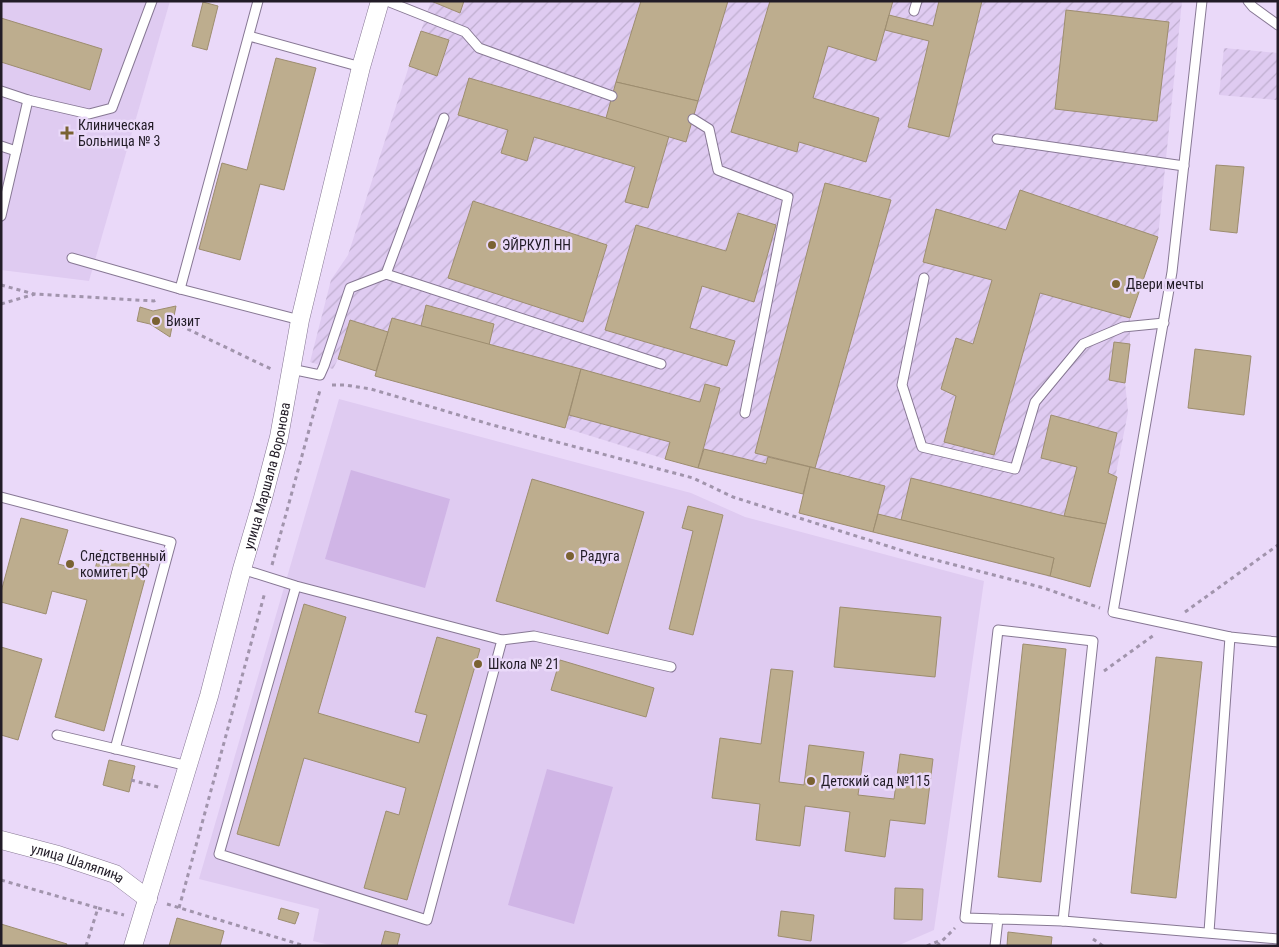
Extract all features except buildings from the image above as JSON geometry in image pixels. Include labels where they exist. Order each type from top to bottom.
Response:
[{"type":"street","name":"улица Маршала Воронова","points":[[133,946],[209,696],[278,438],[300,320],[361,67],[380,1]]},
{"type":"street","name":"улица Шаляпина","points":[[1,840],[58,855],[115,874],[148,899]]},
{"type":"lane","points":[[1,91],[28,100],[89,114],[112,108],[152,1]]},
{"type":"lane","points":[[180,289],[258,1]]},
{"type":"lane","points":[[387,1],[466,32],[479,48],[612,96]]},
{"type":"lane","points":[[1202,1],[1172,272],[1113,612],[1230,637],[1278,642]]},
{"type":"lane","points":[[1248,1],[1253,7],[1278,25]]},
{"type":"lane","points":[[249,36],[361,67]]},
{"type":"lane","points":[[1,216],[28,100]]},
{"type":"lane","points":[[386,274],[444,118]]},
{"type":"lane","points":[[693,119],[710,129],[718,170],[788,197],[744,413]]},
{"type":"lane","points":[[997,139],[1184,166]]},
{"type":"lane","points":[[1,146],[16,151]]},
{"type":"lane","points":[[72,258],[180,289],[300,320]]},
{"type":"lane","points":[[290,374],[320,374],[350,288],[386,274],[661,364]]},
{"type":"lane","points":[[924,278],[902,385],[922,447],[1015,469],[1035,402],[1083,344],[1123,327],[1164,323]]},
{"type":"lane","points":[[1,497],[170,542],[115,749]]},
{"type":"lane","points":[[242,569],[296,586],[502,640],[534,636],[671,667]]},
{"type":"lane","points":[[296,586],[219,854],[427,920],[502,640]]},
{"type":"lane","points":[[1063,921],[1093,641],[998,630],[965,918],[1063,921],[1278,939]]},
{"type":"lane","points":[[1209,932],[1230,637]]},
{"type":"lane","points":[[57,735],[188,766]]},
{"type":"lane","points":[[995,946],[998,919]]},
{"type":"path","points":[[1,285],[21,292],[35,294],[154,301],[180,289]]},
{"type":"path","points":[[1,304],[35,294]]},
{"type":"path","points":[[173,322],[290,374]]},
{"type":"path","points":[[178,908],[322,385]]},
{"type":"path","points":[[329,385],[345,385],[372,390],[488,424],[693,478],[733,497],[916,554],[1044,588],[1113,612]]},
{"type":"path","points":[[131,780],[167,790]]},
{"type":"path","points":[[1,880],[127,916]]},
{"type":"path","points":[[148,899],[305,946]]},
{"type":"path","points":[[86,946],[98,908]]},
{"type":"path","points":[[936,946],[965,918]]},
{"type":"path","points":[[927,946],[944,939]]},
{"type":"shaded area","name":"Клиническая Больница № 3","points":[[1,1],[170,1],[89,281],[1,270]]},
{"type":"shaded area","points":[[431,1],[1182,1],[1158,237],[1130,318],[1130,344],[1125,382],[1128,412],[1106,524],[1090,587],[799,513],[803,494],[665,459],[565,428],[375,376],[376,371],[338,359],[333,369],[310,362],[331,280],[348,255],[409,66],[438,75],[449,40],[421,31]]},
{"type":"shaded area","points":[[1224,48],[1278,53],[1277,100],[1219,95]]},
{"type":"shaded area","name":"Школа № 21","points":[[339,399],[691,493],[745,517],[984,581],[934,930],[897,946],[334,946],[313,941],[319,909],[199,879]]},
{"type":"shaded area","points":[[351,470],[450,499],[425,588],[325,559]]},
{"type":"shaded area","points":[[547,769],[613,787],[574,924],[508,905]]},
{"type":"place","name":"Клиническая Больница № 3","points":[[67,133]]},
{"type":"place","name":"ЭЙРКУЛ НН","points":[[492,245]]},
{"type":"place","name":"Двери мечты","points":[[1116,284]]},
{"type":"place","name":"Визит","points":[[156,321]]},
{"type":"place","name":"Радуга","points":[[570,556]]},
{"type":"place","name":"Следственный комитет РФ","points":[[70,564]]},
{"type":"place","name":"Школа № 21","points":[[478,664]]},
{"type":"place","name":"Детский сад №115","points":[[811,781]]}]
